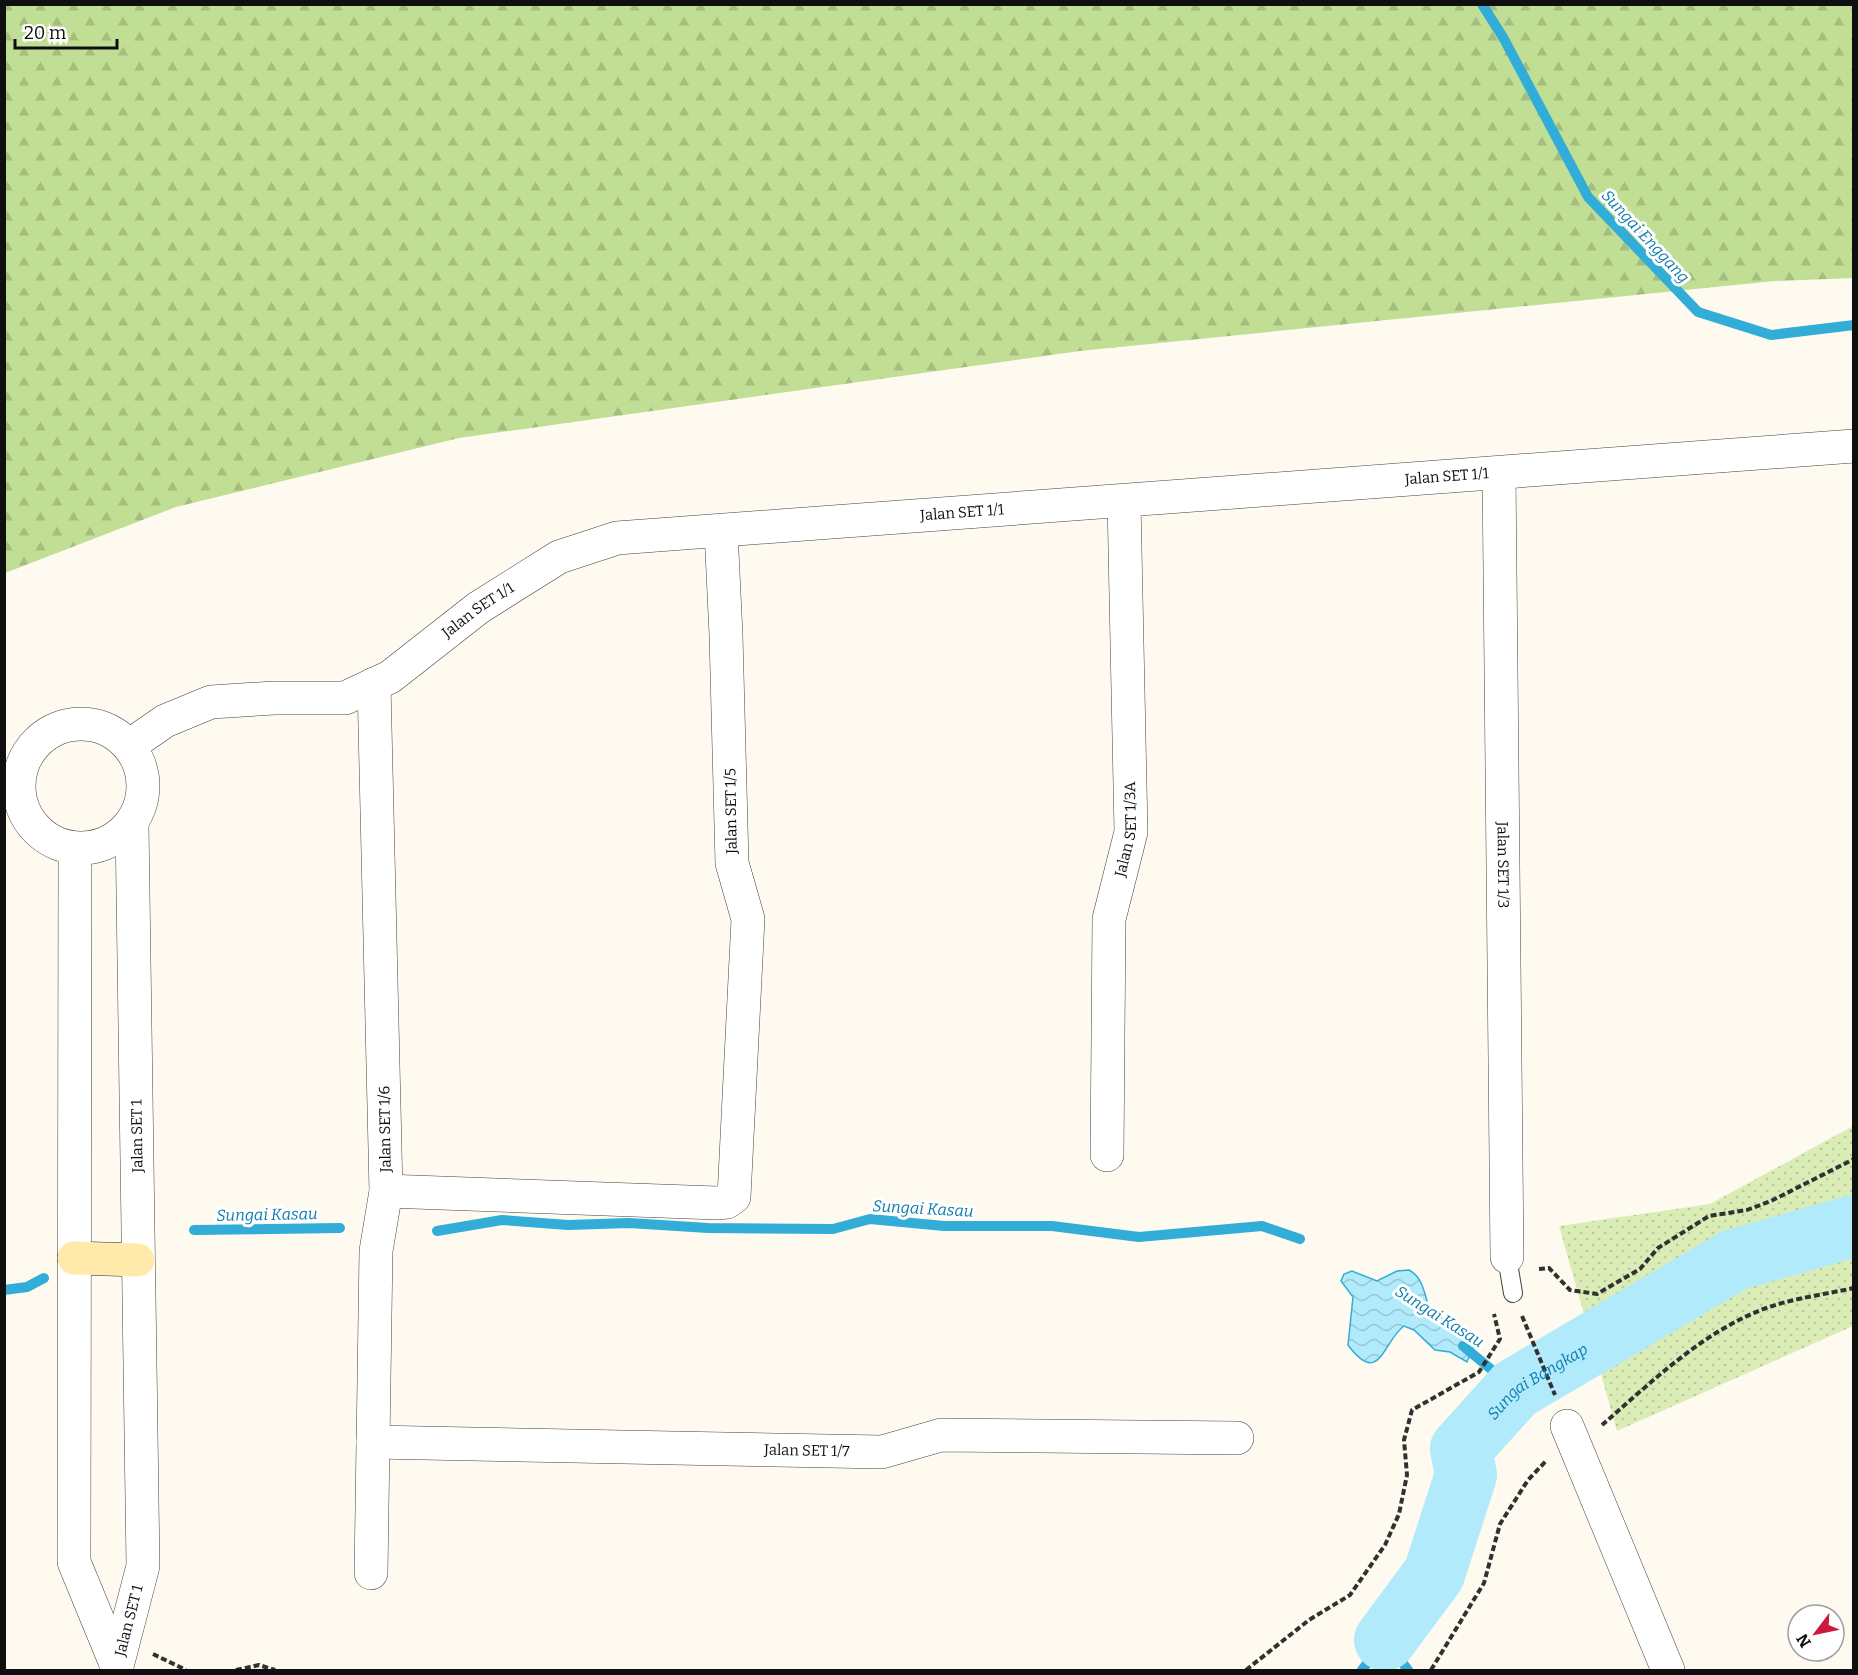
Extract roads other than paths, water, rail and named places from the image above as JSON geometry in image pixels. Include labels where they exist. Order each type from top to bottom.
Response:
[{"type":"street","name":"Jalan SET 1/1","points":[[129,746],[165,721],[211,702],[274,698],[345,698],[390,677],[478,608],[559,557],[617,538],[1854,446]]},
{"type":"street","name":"Jalan SET 1/3","points":[[1499,472],[1508,1264]]},
{"type":"street","name":"Jalan SET 1/3A","points":[[1107,1155],[1109,919],[1131,832],[1124,501]]},
{"type":"street","name":"Jalan SET 1/5","points":[[386,1191],[717,1203],[727,1202],[734,1197],[748,920],[732,863],[721,531]]},
{"type":"street","name":"Jalan SET 1/6","points":[[371,1573],[376,1251],[386,1191],[374,684]]},
{"type":"street","points":[[76,723],[96,725],[114,733],[129,746],[140,764],[144,784],[142,805],[132,824],[107,844],[91,849],[75,849],[54,842],[14,816],[20,772],[27,754],[40,738],[56,728],[76,723]]},
{"type":"street","name":"Jalan SET 1","points":[[116,1667],[143,1566],[132,824]]},
{"type":"street","name":"Jalan SET 1","points":[[75,849],[74,1562],[116,1667]]},
{"type":"street","points":[[74,1258],[138,1260]]},
{"type":"street","points":[[1568,1426],[1668,1671]]},
{"type":"street","name":"Jalan SET 1/7","points":[[373,1442],[882,1452],[941,1435],[1237,1438]]},
{"type":"lane","points":[[1508,1264],[1513,1293]]},
{"type":"water","points":[[1409,1270],[1421,1282],[1430,1310],[1476,1341],[1467,1362],[1450,1352],[1435,1350],[1414,1330],[1404,1326],[1374,1362],[1367,1362],[1359,1357],[1348,1345],[1353,1297],[1341,1281],[1344,1274],[1352,1271],[1377,1281],[1397,1271]]},
{"type":"waterway","name":"Sungai Enggang","points":[[1482,4],[1504,39],[1588,197],[1698,312],[1771,335],[1854,325]]},
{"type":"waterway","name":"Sungai Kasau","points":[[437,1231],[502,1220],[568,1225],[629,1223],[708,1228],[833,1229],[870,1219],[944,1226],[1052,1226],[1139,1237],[1262,1226],[1300,1239]]},
{"type":"waterway","name":"Sungai Bangkap","points":[[1385,1640],[1434,1574],[1466,1475],[1461,1449],[1515,1389],[1734,1260],[1854,1226]]},
{"type":"waterway","name":"Sungai Kasau","points":[[194,1230],[340,1228]]},
{"type":"waterway","name":"Sungai Kasau","points":[[4,1290],[27,1287],[44,1278]]},
{"type":"waterway","name":"Sungai Kasau","points":[[1463,1346],[1515,1389]]},
{"type":"waterway","name":"Sungai Bangkap","points":[[1362,1670],[1385,1640],[1408,1670]]}]
